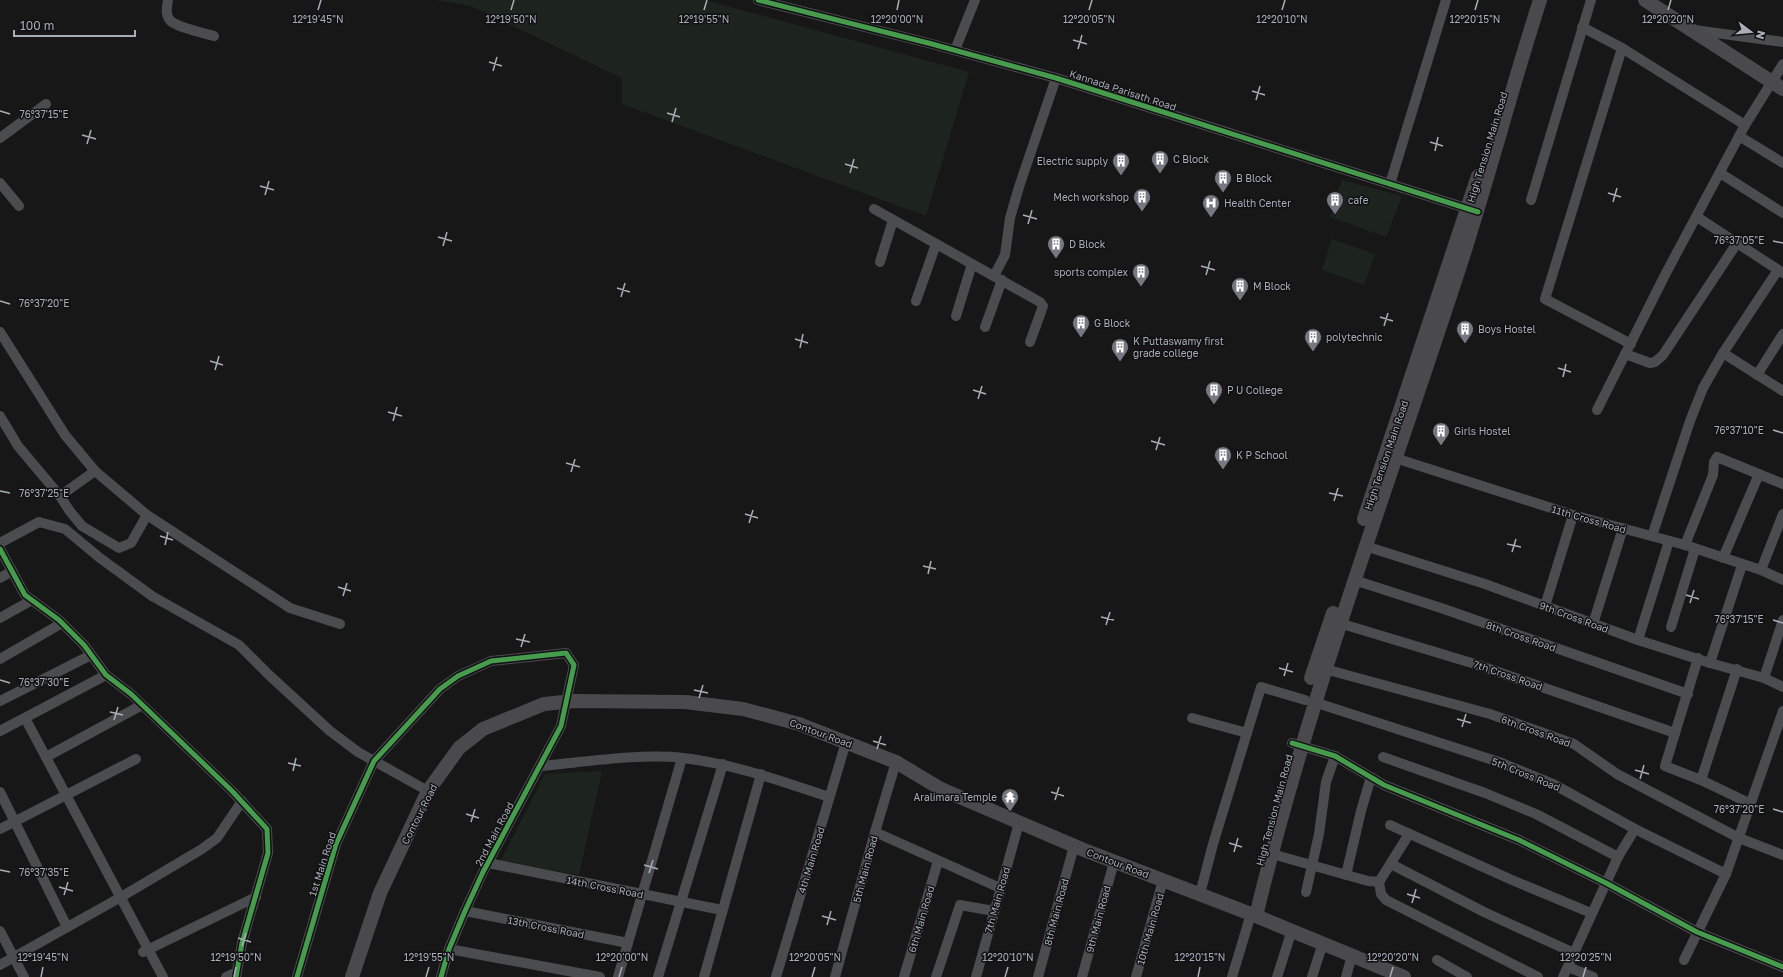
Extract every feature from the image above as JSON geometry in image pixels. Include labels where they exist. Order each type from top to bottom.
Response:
[{"type":"main road","name":"High Tension Main Road","points":[[1251,914],[1309,701],[1473,210],[1531,0]]},
{"type":"main road","points":[[1320,668],[1339,623],[1395,458],[1540,0]]},
{"type":"main road","points":[[1645,0],[1777,85]]},
{"type":"main road","name":"Contour Road","points":[[352,977],[380,893],[428,791],[459,748],[483,728],[544,704],[567,702],[685,702],[743,709],[799,724],[896,762],[941,789],[1074,846],[1292,930],[1352,955],[1380,972],[1404,977]]},
{"type":"main road","points":[[1251,914],[1272,854],[1296,745]]},
{"type":"street","points":[[168,0],[166,11],[169,20],[175,24],[214,36]]},
{"type":"street","name":"Kannada Parisath Road","points":[[758,0],[955,50],[1056,78],[1473,210]]},
{"type":"street","points":[[955,50],[974,0]]},
{"type":"street","points":[[1390,184],[1446,0]]},
{"type":"street","points":[[1531,200],[1591,0]]},
{"type":"street","points":[[1582,27],[1622,48],[1745,125]]},
{"type":"street","points":[[1688,29],[1783,42]]},
{"type":"street","points":[[1622,48],[1545,300],[1631,344]]},
{"type":"street","points":[[1597,410],[1739,136],[1745,125],[1777,85],[1783,64]]},
{"type":"street","points":[[985,328],[1005,255],[1010,218],[1056,78]]},
{"type":"street","points":[[0,138],[46,104]]},
{"type":"street","points":[[1739,136],[1783,163]]},
{"type":"street","points":[[1720,173],[1783,213]]},
{"type":"street","points":[[0,183],[18,206]]},
{"type":"street","points":[[874,209],[1040,302],[1043,306],[1030,342]]},
{"type":"street","points":[[1652,536],[1703,388],[1724,353],[1780,272],[1697,217]]},
{"type":"street","points":[[880,262],[893,220]]},
{"type":"street","points":[[1625,354],[1650,363],[1655,362],[1663,355],[1737,243]]},
{"type":"street","points":[[916,301],[936,244]]},
{"type":"street","points":[[956,316],[972,264]]},
{"type":"street","points":[[0,332],[65,435],[95,471],[147,516],[290,608],[340,624]]},
{"type":"street","points":[[1757,375],[1783,334]]},
{"type":"street","points":[[1724,353],[1783,392]]},
{"type":"street","points":[[0,416],[18,446],[60,496],[82,526],[119,548],[131,543],[147,516]]},
{"type":"street","points":[[1685,545],[1713,475],[1714,462],[1719,456],[1783,484]]},
{"type":"street","name":"11th Cross Road","points":[[1395,458],[1573,515],[1685,545],[1761,570],[1783,580]]},
{"type":"street","points":[[60,496],[95,471]]},
{"type":"street","points":[[1723,558],[1759,474]]},
{"type":"street","points":[[1761,570],[1783,514]]},
{"type":"street","points":[[1545,606],[1573,515]]},
{"type":"street","points":[[0,543],[39,522],[65,529],[100,558],[152,596],[239,645],[330,731],[358,752],[428,791]]},
{"type":"street","points":[[1593,624],[1623,528]]},
{"type":"street","points":[[1638,640],[1669,541]]},
{"type":"street","name":"9th Cross Road","points":[[1365,546],[1485,584],[1638,640],[1710,663],[1737,669],[1764,678],[1783,687]]},
{"type":"street","points":[[0,549],[25,595],[62,623],[91,655],[106,675],[131,694],[242,801],[267,829],[268,853],[242,943],[236,975],[226,977]]},
{"type":"street","points":[[1671,627],[1695,549]]},
{"type":"street","points":[[1710,663],[1742,565]]},
{"type":"street","points":[[0,578],[12,571]]},
{"type":"street","name":"8th Cross Road","points":[[1354,580],[1441,608],[1688,694]]},
{"type":"street","points":[[0,618],[32,600]]},
{"type":"street","points":[[1764,678],[1783,620]]},
{"type":"street","points":[[0,659],[62,623]]},
{"type":"street","name":"7th Cross Road","points":[[1339,623],[1475,664],[1675,733]]},
{"type":"street","name":"1st Main Road","points":[[297,977],[336,844],[374,761],[440,689],[458,676],[491,661],[566,653],[574,665],[567,702]]},
{"type":"street","points":[[0,701],[91,655]]},
{"type":"street","points":[[1698,658],[1665,766],[1701,780],[1751,804]]},
{"type":"street","name":"6th Cross Road","points":[[1320,668],[1490,714],[1574,744],[1617,774],[1739,838],[1783,855]]},
{"type":"street","points":[[1701,780],[1737,669]]},
{"type":"street","points":[[0,731],[106,675]]},
{"type":"street","name":"5th Cross Road","points":[[1247,734],[1261,687],[1309,701],[1499,762],[1553,784],[1635,829],[1726,874]]},
{"type":"street","name":"2nd Main Road","points":[[441,977],[449,949],[465,911],[488,863],[561,726],[567,702]]},
{"type":"street","points":[[46,757],[142,705]]},
{"type":"street","points":[[1684,960],[1726,874],[1783,710]]},
{"type":"street","points":[[25,718],[121,897],[145,950],[164,977]]},
{"type":"street","points":[[1192,718],[1247,734],[1213,844],[1200,894]]},
{"type":"street","name":"4th Main Road","points":[[776,977],[846,742]]},
{"type":"street","points":[[1296,745],[1335,756],[1384,785],[1519,840],[1606,883],[1697,932],[1783,966]]},
{"type":"street","points":[[1306,892],[1318,834],[1326,782],[1335,756]]},
{"type":"street","points":[[541,766],[646,757],[682,758],[723,764],[761,774],[830,797]]},
{"type":"street","points":[[1383,757],[1486,794],[1536,814],[1618,857]]},
{"type":"street","points":[[0,829],[136,758]]},
{"type":"street","points":[[618,977],[682,758]]},
{"type":"street","name":"5th Main Road","points":[[835,977],[896,762]]},
{"type":"street","points":[[658,977],[723,764]]},
{"type":"street","points":[[704,977],[761,774]]},
{"type":"street","points":[[1346,875],[1361,811],[1371,777]]},
{"type":"street","points":[[0,792],[67,927]]},
{"type":"street","points":[[0,965],[121,897],[202,849],[217,838],[242,801]]},
{"type":"street","name":"7th Main Road","points":[[976,977],[1019,822]]},
{"type":"street","points":[[1390,825],[1512,880],[1592,913]]},
{"type":"street","points":[[1563,977],[1618,857],[1635,829]]},
{"type":"street","points":[[875,832],[1000,888]]},
{"type":"street","points":[[1409,834],[1379,882],[1381,894],[1386,900],[1538,977]]},
{"type":"street","name":"8th Main Road","points":[[1038,977],[1074,846]]},
{"type":"street","points":[[1272,854],[1346,875],[1379,882]]},
{"type":"street","name":"6th Main Road","points":[[904,977],[938,861]]},
{"type":"street","name":"9th Main Road","points":[[1082,977],[1114,862]]},
{"type":"street","name":"14th Cross Road","points":[[488,863],[722,910]]},
{"type":"street","points":[[1391,864],[1484,912],[1574,953]]},
{"type":"street","name":"10th Main Road","points":[[1136,977],[1163,880]]},
{"type":"street","points":[[145,950],[256,897]]},
{"type":"street","points":[[936,977],[960,905],[994,911]]},
{"type":"street","name":"13th Cross Road","points":[[465,911],[628,943]]},
{"type":"street","points":[[1232,977],[1251,914]]},
{"type":"street","points":[[1277,977],[1292,930]]},
{"type":"street","points":[[0,931],[24,977]]},
{"type":"street","points":[[1312,977],[1323,943]]},
{"type":"street","points":[[449,949],[600,977]]},
{"type":"street","points":[[1346,977],[1352,955]]},
{"type":"street","points":[[1437,960],[1467,977]]},
{"type":"street","points":[[1568,967],[1593,977]]},
{"type":"shaded area","points":[[436,0],[705,0],[969,72],[926,216],[622,104],[622,78],[471,6]]},
{"type":"shaded area","points":[[1342,180],[1402,196],[1386,237],[1330,217]]},
{"type":"shaded area","points":[[1332,239],[1375,254],[1364,285],[1322,270]]},
{"type":"shaded area","points":[[602,771],[579,875],[500,862],[545,774]]},
{"type":"cycle path","points":[[758,0],[932,44],[1056,78],[1478,212]]},
{"type":"cycle path","points":[[0,549],[25,595],[59,620],[84,645],[106,675],[131,694],[232,791],[267,829],[268,853],[242,943],[236,977]]},
{"type":"cycle path","points":[[297,977],[336,844],[374,761],[440,689],[458,676],[491,661],[566,653],[574,665],[561,726],[483,872],[449,949],[441,977]]},
{"type":"cycle path","points":[[1292,743],[1335,756],[1384,785],[1519,840],[1606,883],[1697,932],[1783,967]]},
{"type":"place","name":"C Block","points":[[1160,174]]},
{"type":"place","name":"Electric supply","points":[[1121,176]]},
{"type":"place","name":"B Block","points":[[1223,193]]},
{"type":"place","name":"Mech workshop","points":[[1142,212]]},
{"type":"place","name":"cafe","points":[[1335,215]]},
{"type":"place","name":"Health Center","points":[[1211,218]]},
{"type":"place","name":"D Block","points":[[1056,259]]},
{"type":"place","name":"sports complex","points":[[1141,287]]},
{"type":"place","name":"M Block","points":[[1240,301]]},
{"type":"place","name":"G Block","points":[[1081,338]]},
{"type":"place","name":"Boys Hostel","points":[[1465,344]]},
{"type":"place","name":"polytechnic","points":[[1313,352]]},
{"type":"place","name":"K Puttaswamy first grade college","points":[[1120,362]]},
{"type":"place","name":"P U College","points":[[1214,405]]},
{"type":"place","name":"Girls Hostel","points":[[1441,446]]},
{"type":"place","name":"K P School","points":[[1223,470]]},
{"type":"place","name":"Aralimara Temple","points":[[1010,812]]}]
